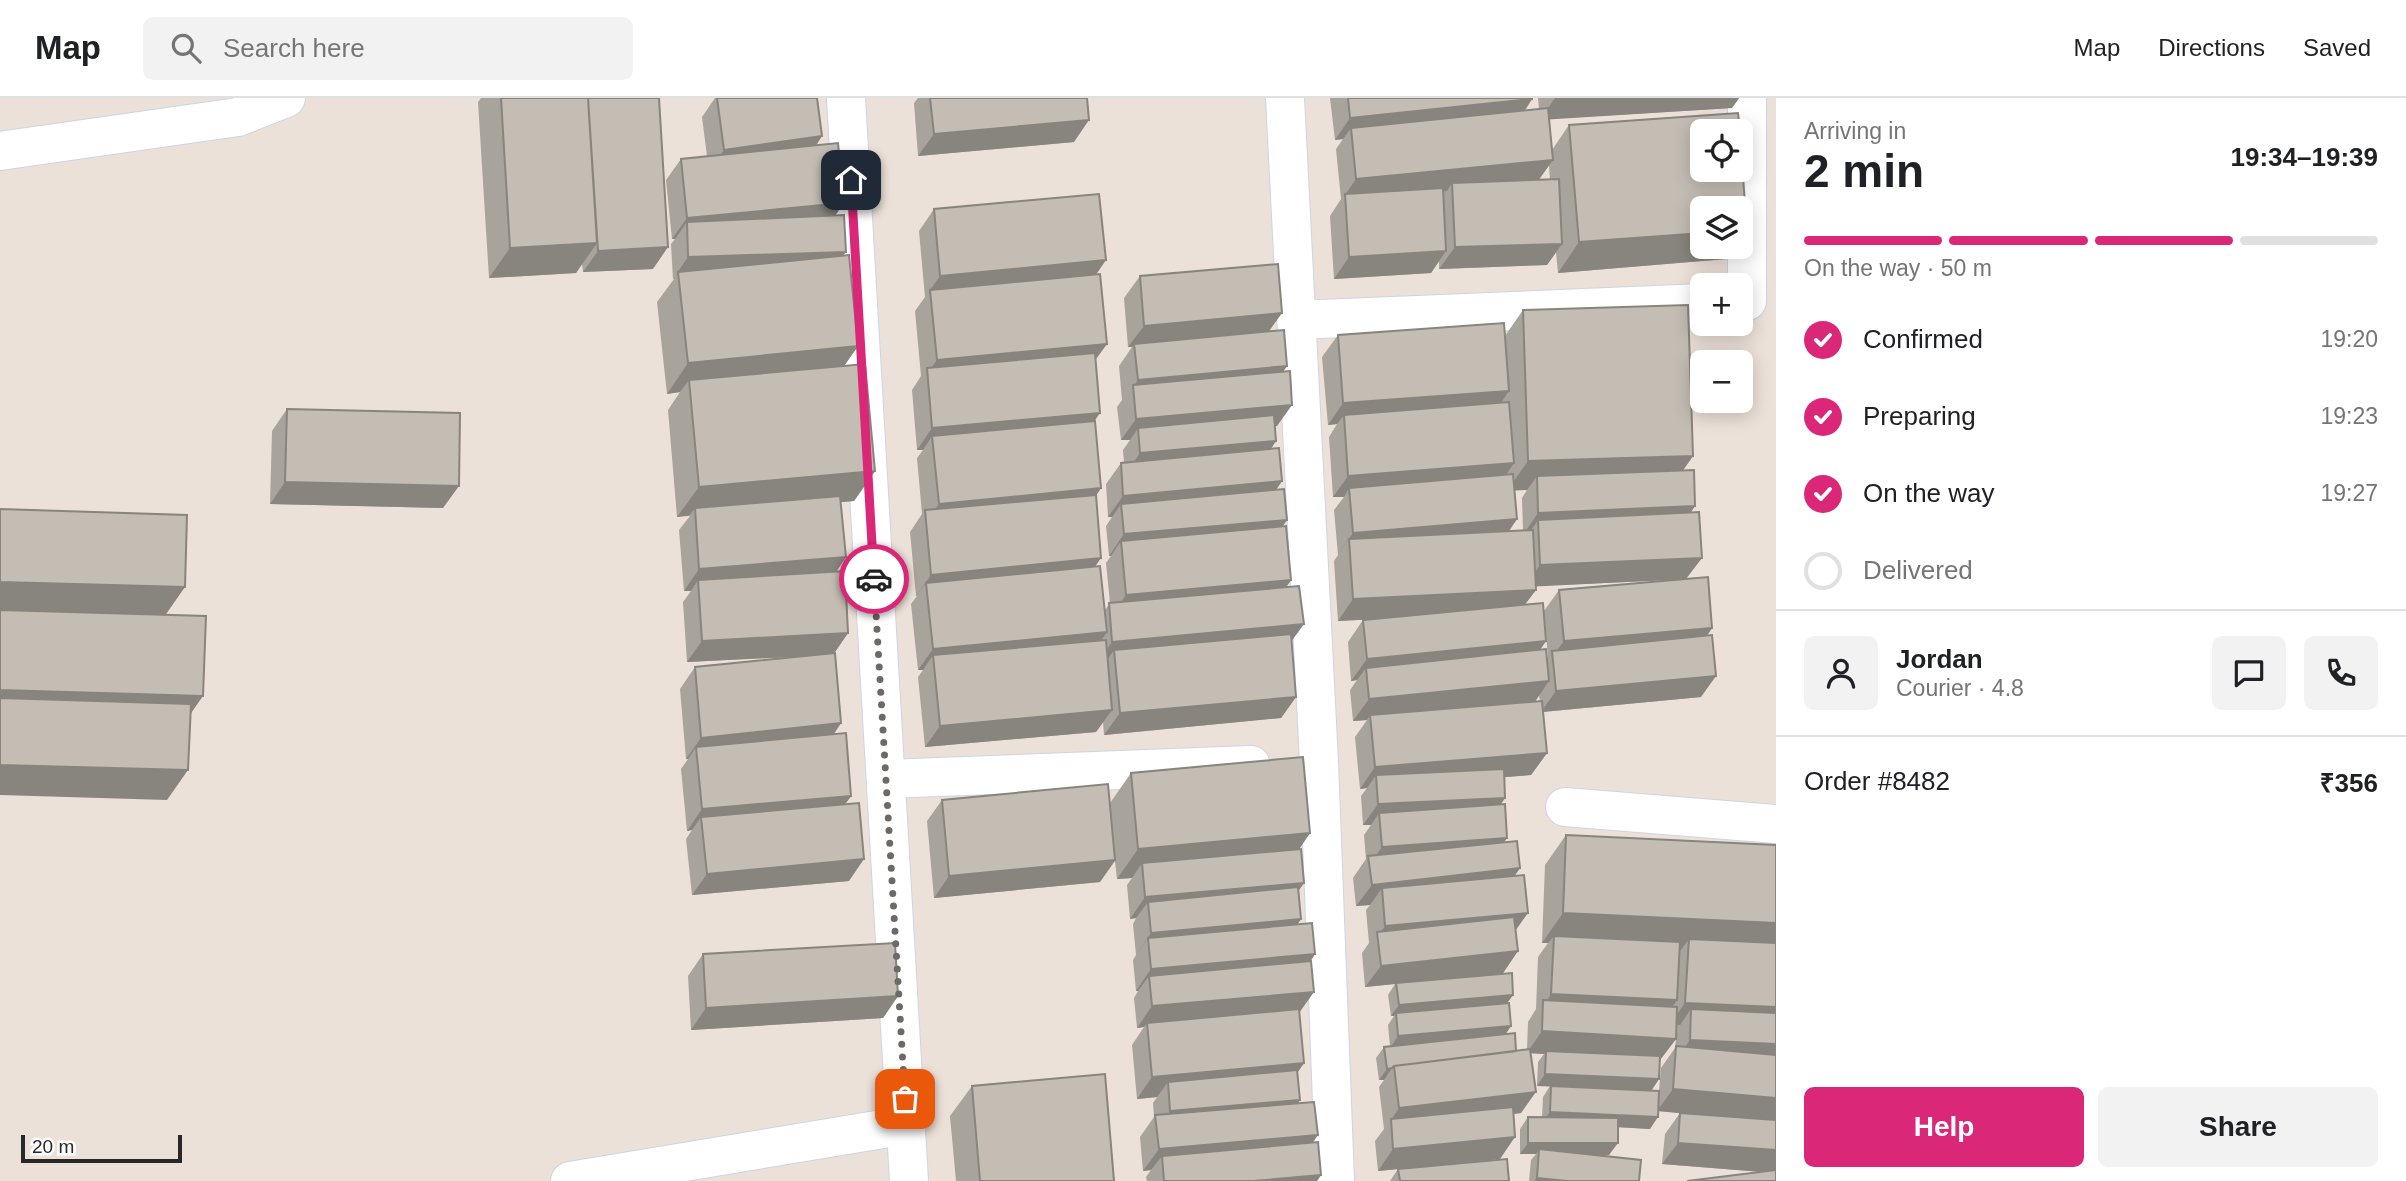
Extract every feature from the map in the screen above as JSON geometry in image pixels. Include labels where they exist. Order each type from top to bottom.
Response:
[{"type":"street","points":[[0,151],[237,117],[286,98]]},
{"type":"street","points":[[846,98],[909,1181]]},
{"type":"street","points":[[1285,98],[1319,762],[1335,1181]]},
{"type":"street","points":[[1747,98],[1755,301]]},
{"type":"street","points":[[1296,320],[1690,304]]},
{"type":"street","points":[[886,779],[1319,762]]},
{"type":"street","points":[[1565,807],[1776,824]]},
{"type":"street","points":[[570,1181],[907,1125]]},
{"type":"building","points":[[501,98],[588,98],[597,243],[510,248]]},
{"type":"building","points":[[588,98],[659,98],[668,247],[598,251]]},
{"type":"building","points":[[717,98],[817,98],[822,136],[724,150]]},
{"type":"building","points":[[930,98],[1087,98],[1089,120],[934,134]]},
{"type":"building","points":[[1348,98],[1532,98],[1532,99],[1350,118]]},
{"type":"building","points":[[1548,108],[1553,160],[1356,179],[1351,128]]},
{"type":"building","points":[[1738,113],[1739,119],[1690,119],[1690,182],[1743,182],[1744,196],[1690,196],[1690,234],[1579,242],[1569,125]]},
{"type":"building","points":[[838,143],[844,203],[687,218],[681,159]]},
{"type":"building","points":[[1559,179],[1562,244],[1455,247],[1452,183]]},
{"type":"building","points":[[1443,188],[1446,251],[1349,257],[1345,194]]},
{"type":"building","points":[[1099,194],[1106,260],[940,276],[934,209]]},
{"type":"building","points":[[844,215],[846,252],[688,257],[687,222]]},
{"type":"building","points":[[849,255],[858,346],[688,363],[678,272]]},
{"type":"building","points":[[1278,264],[1282,313],[1144,326],[1140,276]]},
{"type":"building","points":[[1100,274],[1107,344],[937,360],[930,290]]},
{"type":"building","points":[[1688,305],[1693,456],[1528,461],[1523,310]]},
{"type":"building","points":[[1504,323],[1509,391],[1343,403],[1338,335]]},
{"type":"building","points":[[1284,330],[1287,366],[1138,380],[1134,344]]},
{"type":"building","points":[[1095,353],[1100,413],[932,428],[927,368]]},
{"type":"building","points":[[865,364],[875,471],[699,487],[689,380]]},
{"type":"building","points":[[1290,371],[1292,405],[1136,419],[1133,385]]},
{"type":"building","points":[[1509,402],[1514,463],[1348,476],[1344,415]]},
{"type":"building","points":[[287,409],[460,413],[459,486],[285,482]]},
{"type":"building","points":[[1274,415],[1276,441],[1140,453],[1138,428]]},
{"type":"building","points":[[1095,421],[1101,488],[939,504],[932,436]]},
{"type":"building","points":[[1279,448],[1282,481],[1123,496],[1121,463]]},
{"type":"building","points":[[1694,470],[1695,506],[1538,513],[1537,476]]},
{"type":"building","points":[[1513,474],[1517,519],[1353,533],[1349,488]]},
{"type":"building","points":[[1284,489],[1287,520],[1124,534],[1121,504]]},
{"type":"building","points":[[1096,495],[1101,558],[931,575],[925,510]]},
{"type":"building","points":[[840,496],[846,557],[699,569],[695,508]]},
{"type":"building","points":[[0,509],[187,515],[185,587],[0,582]]},
{"type":"building","points":[[1699,512],[1702,558],[1540,565],[1538,520]]},
{"type":"building","points":[[1286,526],[1291,580],[1126,595],[1121,541]]},
{"type":"building","points":[[1533,530],[1536,590],[1353,599],[1349,539]]},
{"type":"building","points":[[1100,566],[1107,632],[933,649],[926,583]]},
{"type":"building","points":[[845,571],[848,633],[702,641],[698,580]]},
{"type":"building","points":[[1708,577],[1712,628],[1564,641],[1559,590]]},
{"type":"building","points":[[1299,586],[1304,624],[1112,642],[1109,603]]},
{"type":"building","points":[[1543,603],[1546,641],[1367,659],[1363,620]]},
{"type":"building","points":[[0,610],[206,616],[203,696],[0,690]]},
{"type":"building","points":[[1291,634],[1296,697],[1120,713],[1114,650]]},
{"type":"building","points":[[1712,635],[1716,676],[1556,691],[1552,651]]},
{"type":"building","points":[[1106,640],[1112,710],[940,726],[933,655]]},
{"type":"building","points":[[1546,649],[1549,681],[1369,699],[1366,668]]},
{"type":"building","points":[[835,653],[841,723],[701,738],[695,667]]},
{"type":"building","points":[[0,698],[191,704],[188,770],[0,765]]},
{"type":"building","points":[[1542,701],[1547,753],[1375,767],[1370,715]]},
{"type":"building","points":[[846,733],[851,796],[702,809],[696,747]]},
{"type":"building","points":[[1303,757],[1310,833],[1138,849],[1131,773]]},
{"type":"building","points":[[1504,769],[1505,798],[1378,804],[1376,775]]},
{"type":"building","points":[[1108,784],[1115,860],[949,876],[942,800]]},
{"type":"building","points":[[859,803],[864,859],[707,874],[701,817]]},
{"type":"building","points":[[1505,804],[1507,838],[1382,847],[1379,813]]},
{"type":"building","points":[[1566,835],[1776,845],[1776,923],[1563,913]]},
{"type":"building","points":[[1517,841],[1520,868],[1372,885],[1368,856]]},
{"type":"building","points":[[1301,849],[1304,883],[1145,897],[1142,863]]},
{"type":"building","points":[[1524,875],[1528,913],[1385,926],[1382,888]]},
{"type":"building","points":[[1298,887],[1301,919],[1151,933],[1148,902]]},
{"type":"building","points":[[1514,917],[1518,951],[1381,966],[1377,932]]},
{"type":"building","points":[[1312,923],[1315,954],[1151,969],[1148,938]]},
{"type":"building","points":[[1554,936],[1680,942],[1677,1000],[1551,994]]},
{"type":"building","points":[[1689,939],[1776,943],[1776,1007],[1685,1003]]},
{"type":"building","points":[[895,943],[898,996],[706,1008],[703,954]]},
{"type":"building","points":[[1311,961],[1314,992],[1152,1006],[1149,976]]},
{"type":"building","points":[[1512,973],[1513,995],[1399,1005],[1396,983]]},
{"type":"building","points":[[1543,1000],[1677,1007],[1676,1039],[1542,1031]]},
{"type":"building","points":[[1509,1003],[1511,1026],[1398,1036],[1396,1013]]},
{"type":"building","points":[[1299,1009],[1304,1063],[1152,1077],[1147,1023]]},
{"type":"building","points":[[1691,1009],[1776,1013],[1776,1044],[1690,1040]]},
{"type":"building","points":[[1515,1033],[1516,1051],[1387,1069],[1384,1047]]},
{"type":"building","points":[[1676,1046],[1776,1055],[1776,1098],[1673,1089]]},
{"type":"building","points":[[1530,1049],[1536,1092],[1399,1108],[1394,1066]]},
{"type":"building","points":[[1546,1051],[1660,1056],[1659,1079],[1545,1074]]},
{"type":"building","points":[[1297,1070],[1300,1100],[1170,1111],[1168,1082]]},
{"type":"building","points":[[1105,1074],[1114,1181],[980,1181],[972,1086]]},
{"type":"building","points":[[1551,1086],[1659,1091],[1658,1117],[1550,1112]]},
{"type":"building","points":[[1314,1102],[1318,1135],[1159,1149],[1155,1115]]},
{"type":"building","points":[[1513,1107],[1515,1137],[1393,1149],[1391,1119]]},
{"type":"building","points":[[1680,1113],[1776,1120],[1776,1150],[1678,1143]]},
{"type":"building","points":[[1528,1117],[1618,1118],[1618,1143],[1528,1143]]},
{"type":"building","points":[[1318,1142],[1321,1175],[1254,1181],[1164,1181],[1162,1156]]},
{"type":"building","points":[[1539,1149],[1641,1160],[1639,1181],[1567,1181],[1537,1178]]},
{"type":"building","points":[[1507,1159],[1509,1181],[1400,1181],[1398,1169]]},
{"type":"building","points":[[1776,1170],[1776,1181],[1687,1181]]},
{"type":"way so far","points":[[874,579],[905,1099]]},
{"type":"route","points":[[851,180],[874,579]]}]
